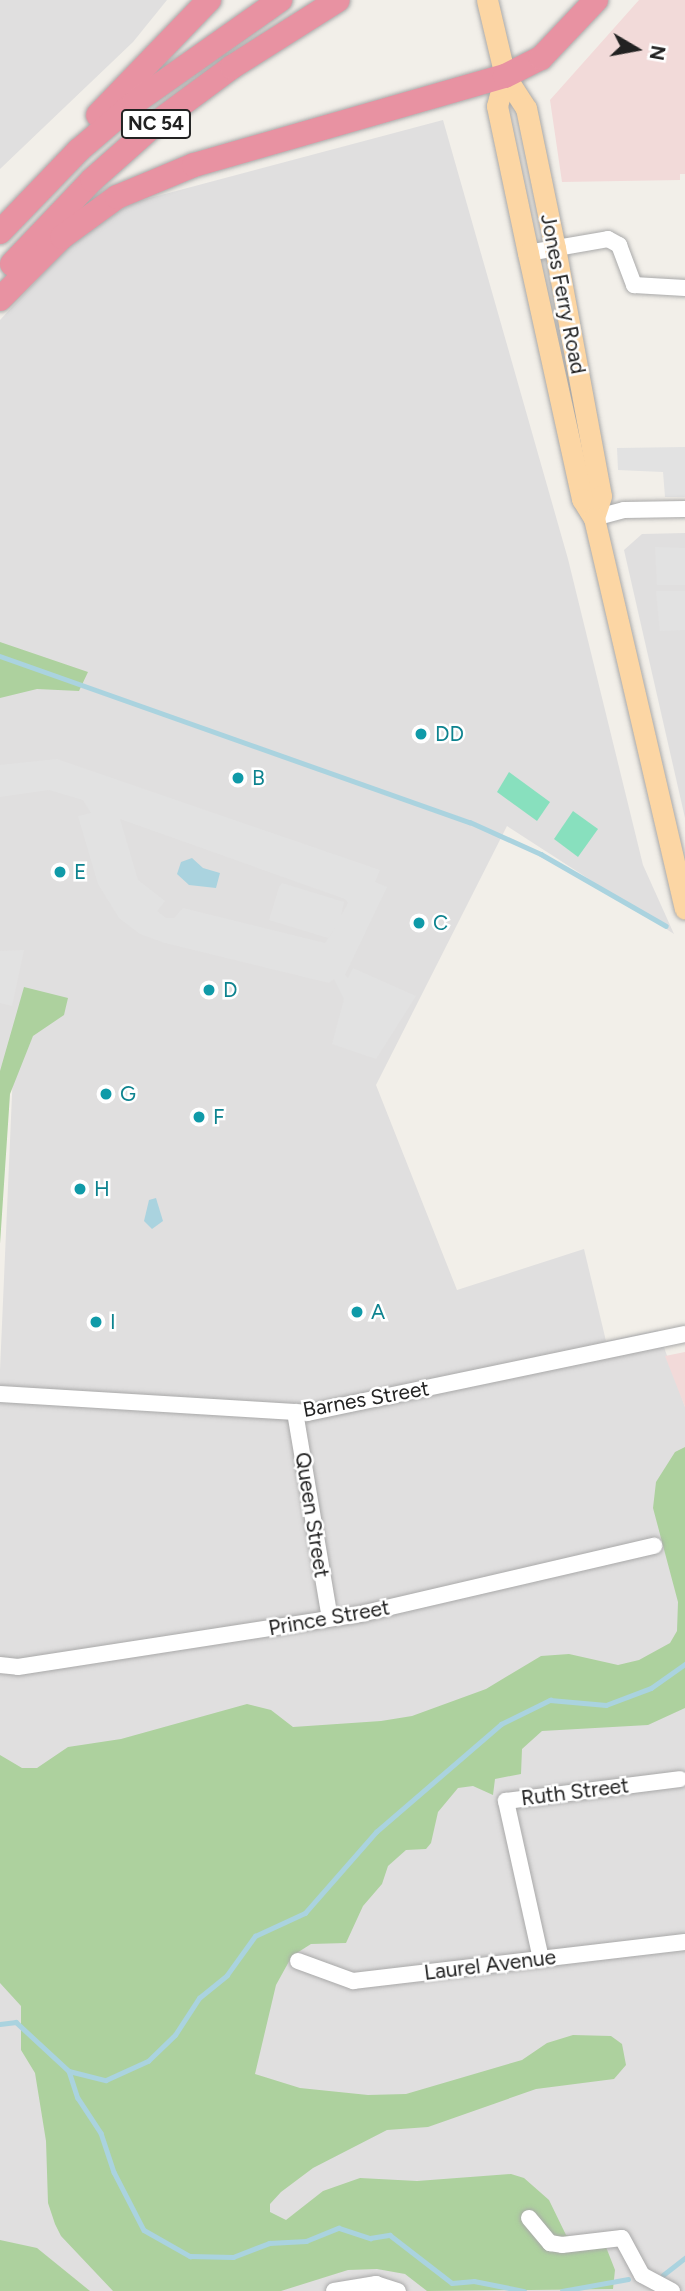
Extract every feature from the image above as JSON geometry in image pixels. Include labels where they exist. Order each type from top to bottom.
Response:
[{"type":"highway","points":[[8,223],[22,191],[209,0]]},
{"type":"highway","name":"NC 54","points":[[8,223],[134,103],[280,0]]},
{"type":"highway","name":"NC 54","points":[[0,278],[92,180],[155,124],[232,67],[338,0]]},
{"type":"highway","points":[[0,299],[88,216],[156,179],[505,76],[541,58],[596,0]]},
{"type":"main road","name":"Jones Ferry Road","points":[[487,0],[505,76],[526,108],[555,248],[601,496],[594,519]]},
{"type":"main road","name":"Jones Ferry Road","points":[[505,76],[498,106],[528,253],[582,499],[594,519],[685,909]]},
{"type":"street","points":[[528,253],[615,240],[634,285],[685,288]]},
{"type":"street","points":[[594,519],[624,510],[685,509]]},
{"type":"street","name":"Barnes Street","points":[[0,1394],[295,1412],[363,1402],[685,1334]]},
{"type":"street","name":"Queen Street","points":[[295,1412],[330,1618]]},
{"type":"street","name":"Prince Street","points":[[0,1665],[18,1667],[330,1618],[467,1592],[654,1546]]},
{"type":"street","name":"Ruth Street","points":[[541,1959],[506,1801],[680,1779]]},
{"type":"street","name":"Laurel Avenue","points":[[298,1961],[353,1981],[685,1942]]},
{"type":"street","points":[[528,2218],[550,2243],[562,2245],[622,2238],[642,2275],[671,2291]]},
{"type":"street","points":[[334,2291],[376,2284],[398,2291]]},
{"type":"shaded area","points":[[0,0],[167,0],[133,42],[0,169]]},
{"type":"shaded area","points":[[639,0],[685,0],[685,174],[680,174],[680,180],[562,182],[550,100]]},
{"type":"shaded area","points":[[443,120],[568,559],[643,865],[674,934],[507,826],[376,1085],[457,1290],[584,1249],[606,1341],[658,1330],[685,1407],[685,2291],[0,2291],[0,1370],[13,1072],[0,1116],[0,320],[73,241],[131,203]]},
{"type":"shaded area","points":[[685,447],[685,497],[665,497],[663,472],[618,470],[617,448]]},
{"type":"shaded area","points":[[685,533],[685,818],[624,550],[642,534]]},
{"type":"shaded area","points":[[655,547],[685,548],[685,585],[657,585]]},
{"type":"shaded area","points":[[656,591],[685,591],[685,630],[660,631]]},
{"type":"shaded area","points":[[57,759],[380,870],[375,882],[387,887],[345,975],[348,978],[353,968],[416,996],[376,1059],[332,1044],[344,999],[334,979],[329,983],[165,943],[140,934],[119,918],[98,884],[78,816],[91,813],[83,800],[49,790],[0,797],[0,765]],"holes":[[[120,819],[345,899],[348,903],[341,916],[344,902],[282,883],[279,887],[269,920],[328,938],[336,927],[325,943],[183,908],[174,918],[166,918],[157,911],[165,901],[138,880]]]},
{"type":"shaded area","points":[[24,950],[12,1006],[0,1003],[0,951]]},
{"type":"shaded area","points":[[685,1352],[685,1407],[665,1356]]},
{"type":"green space","points":[[0,642],[88,672],[79,691],[37,689],[0,698]]},
{"type":"green space","points":[[509,772],[550,802],[537,821],[497,792]]},
{"type":"green space","points":[[573,811],[598,829],[578,857],[554,839]]},
{"type":"green space","points":[[24,987],[68,998],[64,1015],[33,1036],[10,1094],[0,1244],[0,1071]]},
{"type":"green space","points":[[685,1447],[685,1708],[648,1725],[542,1731],[522,1749],[521,1774],[495,1779],[493,1795],[473,1786],[458,1788],[438,1812],[431,1843],[426,1849],[406,1850],[388,1866],[382,1884],[363,1906],[346,1943],[311,1944],[292,1956],[276,1985],[255,2074],[300,2088],[368,2095],[406,2094],[522,2060],[547,2043],[573,2035],[611,2036],[622,2044],[626,2065],[614,2079],[536,2089],[428,2127],[387,2130],[313,2168],[281,2192],[270,2204],[270,2212],[286,2220],[323,2191],[360,2178],[417,2181],[511,2174],[524,2178],[549,2200],[566,2235],[606,2247],[615,2270],[613,2289],[427,2291],[405,2274],[377,2269],[348,2270],[281,2291],[113,2291],[61,2236],[55,2224],[48,2203],[46,2141],[35,2073],[21,2050],[21,2006],[0,1983],[0,1755],[22,1768],[37,1768],[68,1747],[121,1739],[247,1704],[271,1710],[293,1727],[381,1721],[412,1716],[486,1689],[541,1656],[569,1654],[618,1665],[639,1660],[670,1643],[677,1631],[678,1602],[653,1508],[656,1482],[675,1452]]},
{"type":"green space","points":[[0,2240],[37,2248],[90,2291],[0,2291]]},
{"type":"water","points":[[192,858],[203,868],[220,873],[216,888],[189,885],[177,874],[181,862]]},
{"type":"water","points":[[156,1198],[163,1221],[152,1229],[144,1221],[149,1200]]},
{"type":"waterway","points":[[0,656],[470,822],[541,854],[666,926]]},
{"type":"waterway","points":[[0,2024],[16,2022],[69,2071],[106,2080],[148,2061],[175,2035],[199,1998],[227,1975],[255,1936],[305,1913],[376,1832],[501,1724],[550,1700],[606,1705],[651,1688],[685,1664]]},
{"type":"waterway","points":[[69,2071],[78,2098],[101,2133],[114,2172],[144,2230],[190,2256],[233,2257],[269,2243],[306,2241],[339,2228],[370,2238],[390,2235],[452,2283],[474,2281],[524,2291]]},
{"type":"waterway","points":[[663,2275],[685,2258]]},
{"type":"waterway","points":[[562,2291],[628,2279]]},
{"type":"place","name":"DD","points":[[421,734]]},
{"type":"place","name":"B","points":[[238,778]]},
{"type":"place","name":"E","points":[[60,872]]},
{"type":"place","name":"C","points":[[419,923]]},
{"type":"place","name":"D","points":[[209,990]]},
{"type":"place","name":"G","points":[[106,1094]]},
{"type":"place","name":"F","points":[[199,1117]]},
{"type":"place","name":"H","points":[[80,1189]]},
{"type":"place","name":"A","points":[[357,1312]]},
{"type":"place","name":"I","points":[[96,1322]]}]
